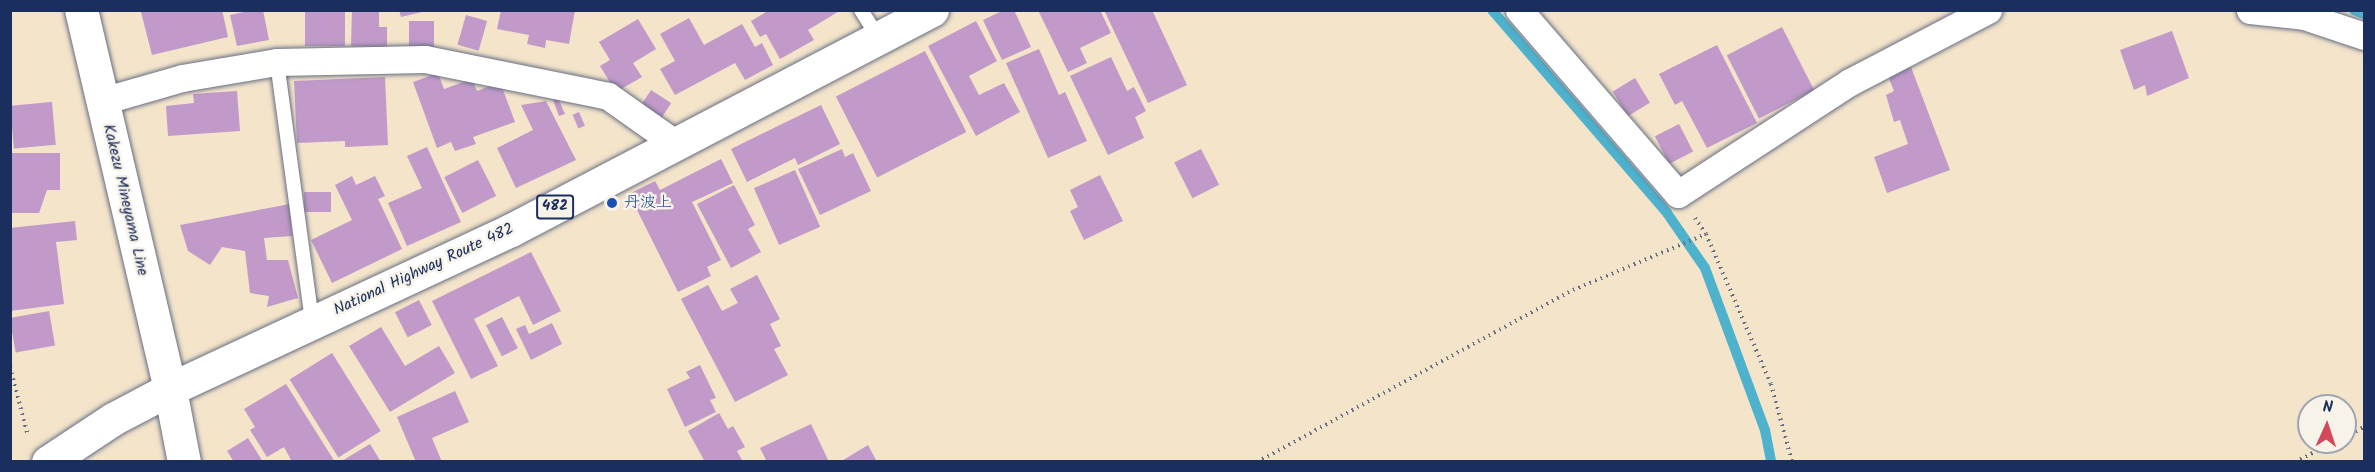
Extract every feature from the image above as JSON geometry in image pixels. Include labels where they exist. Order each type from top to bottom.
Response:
[{"type":"main road","name":"Kakezu Mineyama Line","points":[[81,10],[170,388]]},
{"type":"main road","name":"National Highway Route 482","points":[[39,450],[113,418],[170,388],[511,230],[932,10]]},
{"type":"main road","points":[[170,388],[184,462]]},
{"type":"street","points":[[1519,10],[1678,194],[1850,82],[1988,10]]},
{"type":"street","points":[[2250,10],[2304,16],[2364,36]]},
{"type":"street","points":[[102,101],[182,78],[277,62],[425,59],[608,96],[676,144]]},
{"type":"lane","points":[[861,10],[879,39]]},
{"type":"lane","points":[[277,62],[313,322]]},
{"type":"path","points":[[1678,194],[1706,234],[1771,384],[1792,462]]},
{"type":"path","points":[[1257,462],[1573,290],[1706,234]]},
{"type":"path","points":[[10,367],[39,450]]},
{"type":"path","points":[[2295,462],[2311,454]]},
{"type":"building","points":[[222,10],[228,37],[152,55],[141,12]]},
{"type":"building","points":[[263,10],[269,40],[237,46],[230,15]]},
{"type":"building","points":[[305,10],[345,10],[345,46],[305,46]]},
{"type":"building","points":[[352,10],[379,10],[379,27],[387,27],[387,47],[351,46]]},
{"type":"building","points":[[399,10],[426,10],[426,11],[401,17]]},
{"type":"building","points":[[501,10],[575,10],[569,44],[546,40],[545,48],[527,44],[529,35],[497,29]]},
{"type":"building","points":[[765,10],[841,10],[808,30],[814,40],[780,59],[766,34],[760,37],[751,21],[766,12]]},
{"type":"building","points":[[1004,10],[1014,10],[1031,47],[1002,60],[983,20]]},
{"type":"building","points":[[1038,10],[1100,10],[1111,33],[1080,48],[1087,63],[1068,72]]},
{"type":"building","points":[[1104,10],[1152,10],[1187,85],[1148,103]]},
{"type":"building","points":[[466,15],[487,21],[479,51],[457,45]]},
{"type":"building","points":[[689,18],[704,45],[742,24],[755,47],[762,43],[773,65],[745,80],[735,63],[675,95],[660,69],[675,61],[660,34]]},
{"type":"building","points":[[638,19],[656,49],[633,63],[642,77],[616,92],[600,66],[610,60],[599,42]]},
{"type":"building","points":[[409,21],[434,21],[434,48],[409,48]]},
{"type":"building","points":[[976,21],[997,61],[969,76],[979,95],[1004,83],[1020,112],[976,136],[928,46]]},
{"type":"building","points":[[1782,27],[1814,90],[1759,118],[1727,55]]},
{"type":"building","points":[[2172,31],[2189,78],[2147,96],[2145,85],[2134,90],[2120,50]]},
{"type":"building","points":[[1717,45],[1757,123],[1707,148],[1682,101],[1675,105],[1659,74]]},
{"type":"building","points":[[1039,49],[1059,95],[1065,92],[1087,141],[1048,158],[1006,63]]},
{"type":"building","points":[[925,51],[966,132],[877,177],[836,96]]},
{"type":"building","points":[[1111,57],[1127,91],[1134,87],[1146,111],[1135,117],[1144,138],[1108,155],[1070,76]]},
{"type":"building","points":[[1911,67],[1950,170],[1887,193],[1874,157],[1908,144],[1900,120],[1894,122],[1886,95],[1894,91],[1888,76]]},
{"type":"building","points":[[438,73],[444,89],[472,79],[477,91],[500,82],[515,122],[473,137],[476,144],[455,151],[451,142],[437,148],[413,82]]},
{"type":"building","points":[[385,77],[388,145],[345,147],[345,141],[297,143],[294,81]]},
{"type":"building","points":[[1635,78],[1650,103],[1628,116],[1613,91]]},
{"type":"building","points":[[651,90],[671,103],[661,118],[641,105]]},
{"type":"building","points":[[237,91],[240,131],[168,136],[166,106],[194,103],[193,94]]},
{"type":"building","points":[[558,98],[565,114],[559,116],[553,100]]},
{"type":"building","points":[[546,101],[576,160],[516,188],[497,148],[533,130],[521,105]]},
{"type":"building","points":[[52,102],[56,145],[14,148],[10,106]]},
{"type":"building","points":[[821,105],[840,144],[798,165],[795,158],[747,182],[731,149]]},
{"type":"building","points":[[579,112],[585,126],[578,129],[573,115]]},
{"type":"building","points":[[1679,124],[1693,152],[1669,164],[1655,136]]},
{"type":"building","points":[[427,147],[461,222],[407,246],[388,203],[422,188],[407,156]]},
{"type":"building","points":[[842,149],[845,157],[853,153],[871,191],[820,215],[798,169]]},
{"type":"building","points":[[1201,149],[1219,185],[1192,198],[1174,163]]},
{"type":"building","points":[[10,153],[60,153],[60,190],[47,190],[39,213],[10,213]]},
{"type":"building","points":[[721,159],[733,183],[692,202],[721,260],[707,267],[711,276],[678,292],[629,194],[655,181],[660,190]]},
{"type":"building","points":[[478,160],[496,196],[462,213],[444,177]]},
{"type":"building","points":[[795,170],[820,227],[779,245],[754,188]]},
{"type":"building","points":[[1100,175],[1123,221],[1084,240],[1070,211],[1078,207],[1070,190]]},
{"type":"building","points":[[352,176],[356,185],[375,176],[385,196],[378,199],[402,249],[332,283],[311,240],[352,220],[335,185]]},
{"type":"building","points":[[734,185],[755,225],[748,229],[761,252],[731,268],[697,204]]},
{"type":"building","points":[[304,192],[331,192],[331,212],[304,212]]},
{"type":"building","points":[[290,204],[292,236],[264,238],[267,260],[288,260],[298,298],[267,307],[269,296],[250,293],[245,251],[222,247],[210,265],[188,251],[180,225]]},
{"type":"building","points":[[75,221],[77,240],[56,242],[64,304],[10,311],[10,228]]},
{"type":"building","points":[[531,252],[561,311],[533,325],[519,296],[474,319],[498,366],[471,379],[432,301]]},
{"type":"building","points":[[757,275],[780,319],[770,324],[781,346],[774,349],[788,375],[735,402],[681,299],[708,285],[722,311],[738,303],[730,289]]},
{"type":"building","points":[[419,300],[432,325],[408,337],[395,312]]},
{"type":"building","points":[[49,311],[55,345],[16,352],[10,318]]},
{"type":"building","points":[[502,317],[518,348],[502,356],[486,325]]},
{"type":"building","points":[[552,323],[562,344],[531,360],[516,329],[525,325],[529,334]]},
{"type":"building","points":[[381,327],[405,366],[439,346],[455,373],[390,412],[349,346]]},
{"type":"building","points":[[332,353],[381,431],[338,458],[290,379]]},
{"type":"building","points":[[700,365],[716,398],[710,400],[716,412],[685,427],[667,389],[690,378],[686,372]]},
{"type":"building","points":[[286,384],[335,462],[292,462],[284,447],[267,457],[250,430],[255,427],[244,409]]},
{"type":"building","points":[[455,391],[469,422],[432,438],[442,462],[416,462],[397,417]]},
{"type":"building","points":[[719,413],[728,429],[733,426],[745,447],[737,451],[743,462],[705,462],[688,431]]},
{"type":"building","points":[[811,424],[829,462],[767,462],[760,448]]},
{"type":"building","points":[[248,438],[263,462],[234,462],[227,451]]},
{"type":"building","points":[[370,444],[381,462],[340,462]]},
{"type":"building","points":[[868,445],[877,462],[840,462]]},
{"type":"waterway","points":[[1492,10],[1667,213],[1705,268],[1765,430],[1771,462]]},
{"type":"waterway","points":[[2354,10],[2364,14]]},
{"type":"place","name":"丹波上","points":[[612,203]]}]
